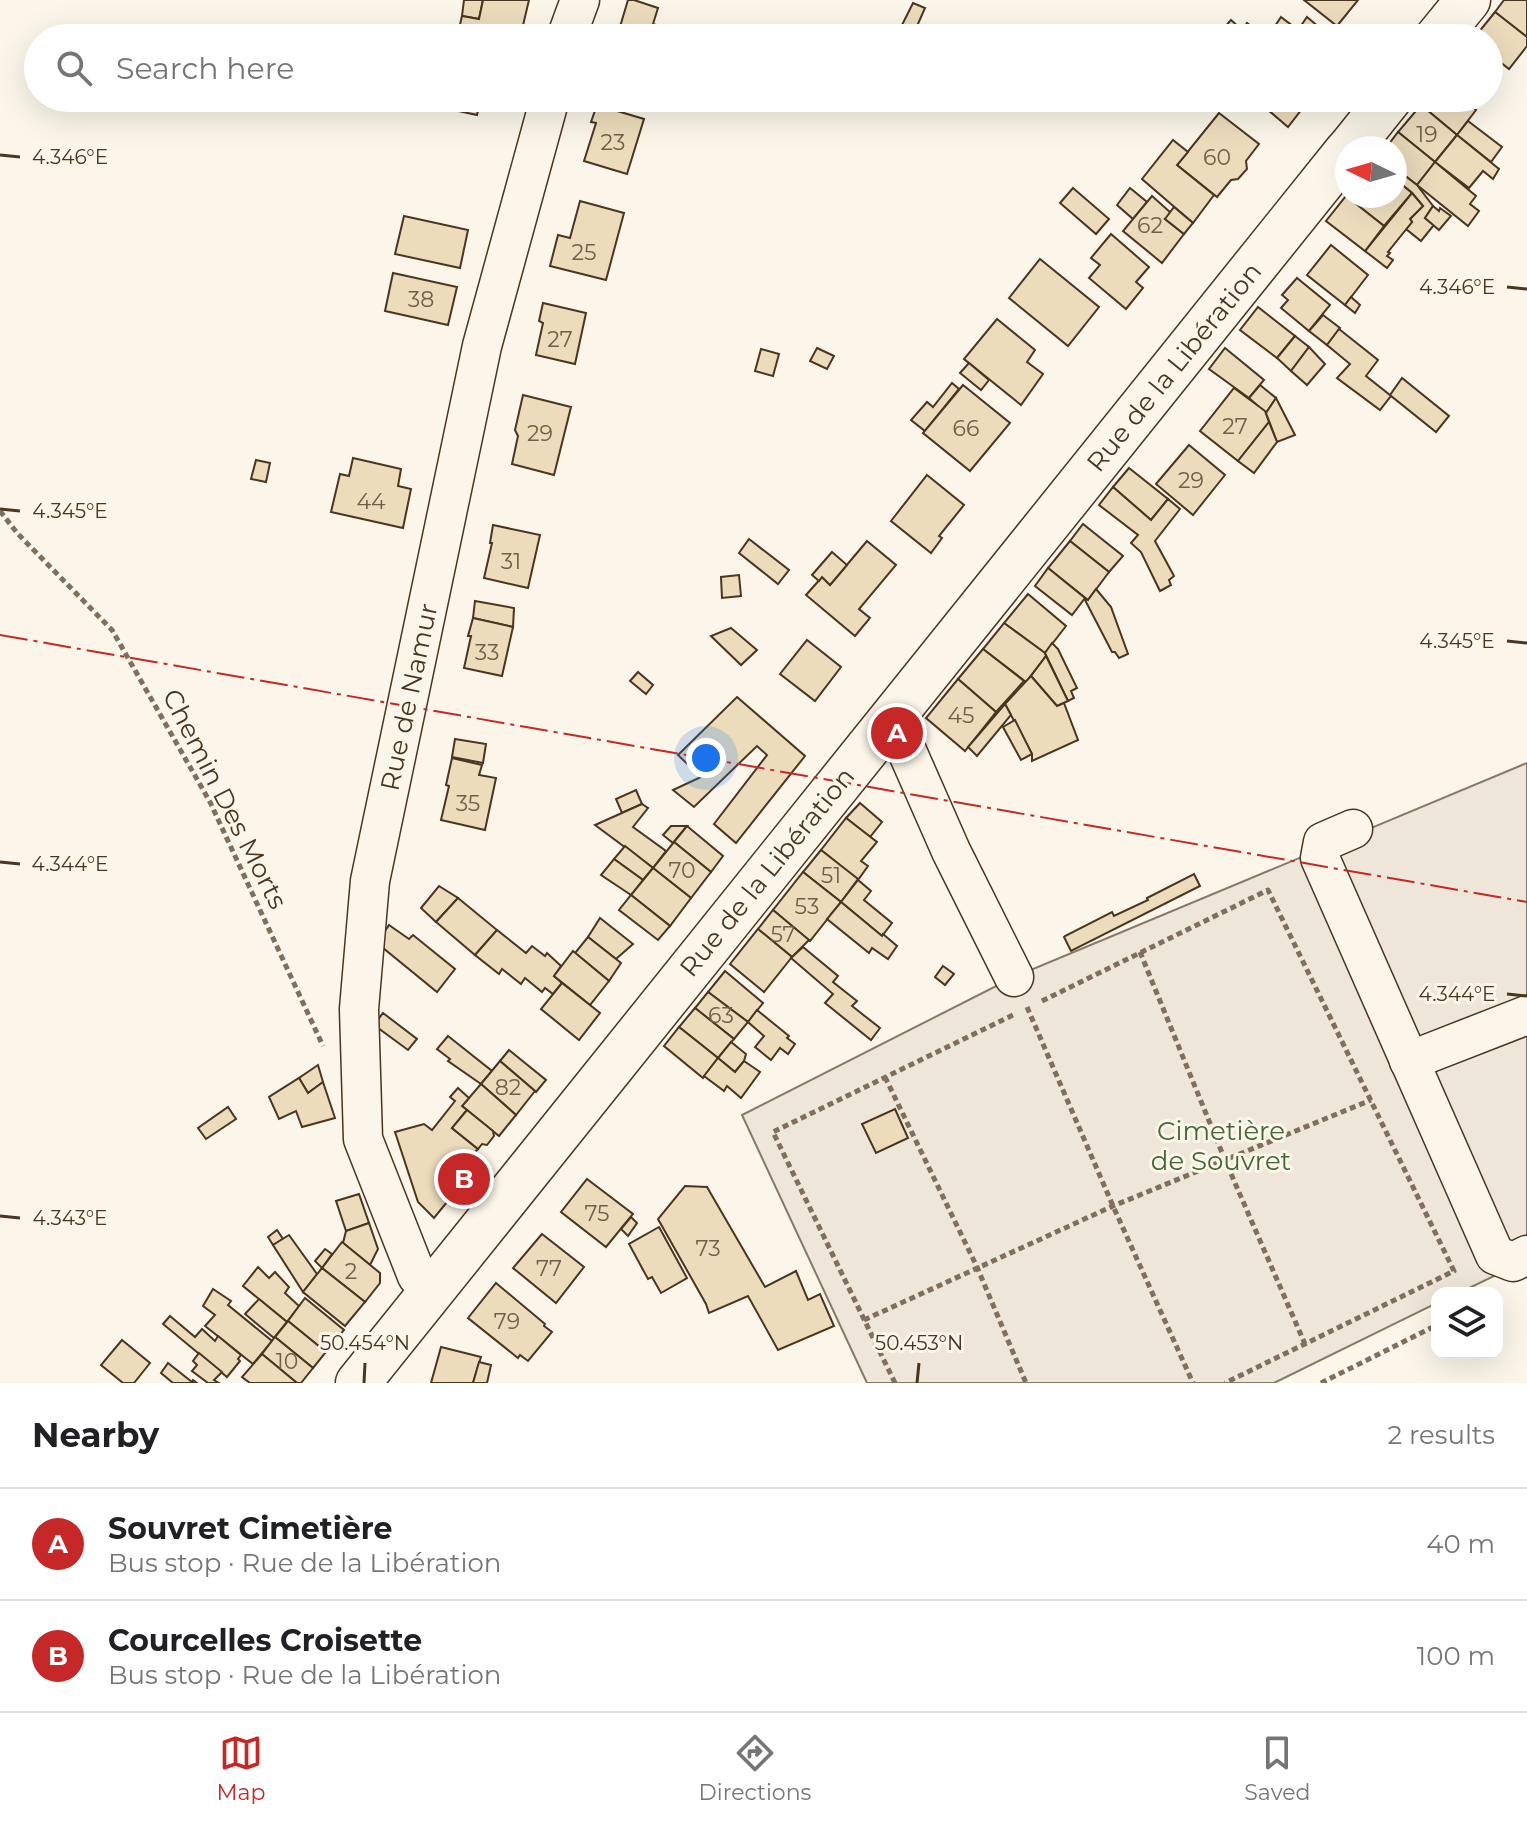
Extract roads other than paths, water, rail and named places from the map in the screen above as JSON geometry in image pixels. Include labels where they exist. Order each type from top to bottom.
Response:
[{"type":"main road","points":[[1448,24],[1468,0]]},
{"type":"main road","name":"Rue de la Libération","points":[[1359,136],[1379,112]]},
{"type":"main road","name":"Rue de la Libération","points":[[371,1378],[433,1290],[1335,166]]},
{"type":"street","points":[[571,24],[580,0]]},
{"type":"street","name":"Rue de Namur","points":[[433,1290],[417,1276],[363,1139],[359,1009],[370,881],[482,346],[546,112]]},
{"type":"street","points":[[886,725],[903,742],[951,851],[1028,995]]},
{"type":"street","points":[[1353,829],[1323,842],[1320,858],[1495,1255],[1513,1262],[1527,1255]]},
{"type":"street","points":[[1409,1061],[1527,1015]]},
{"type":"place","name":"Souvret Cimetière","points":[[897,733]]},
{"type":"place","name":"Courcelles Croisette","points":[[464,1179]]},
{"type":"park label","name":"Cimetière de Souvret","points":[[1221,1146]]}]
